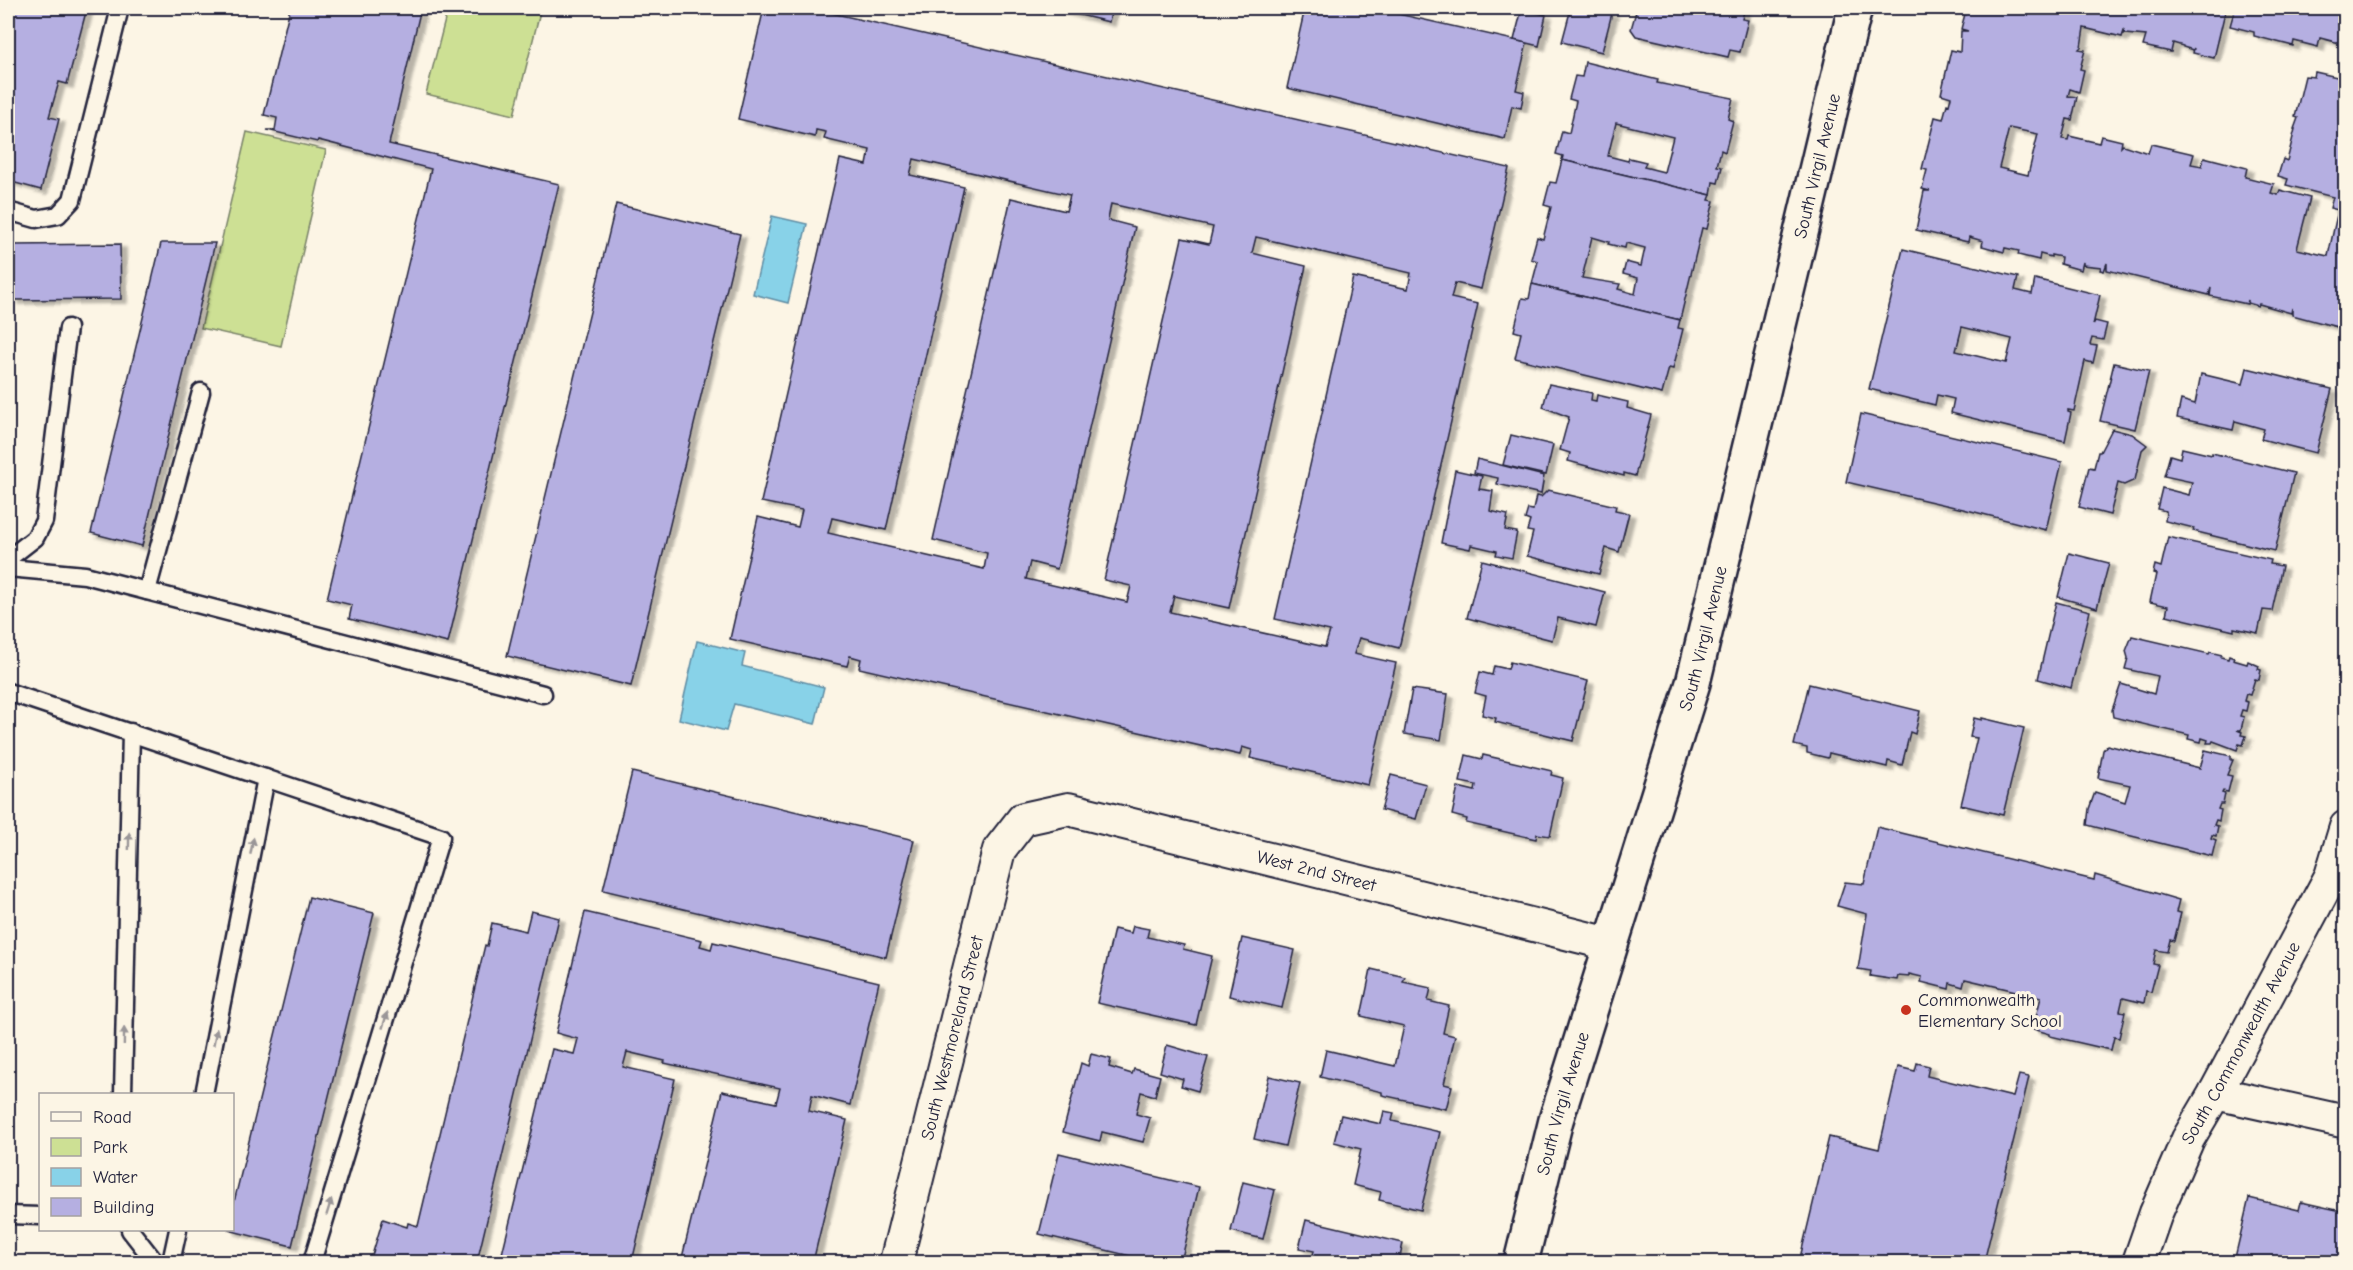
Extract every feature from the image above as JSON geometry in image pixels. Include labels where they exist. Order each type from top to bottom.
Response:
[{"type":"main road","name":"South Virgil Avenue","points":[[1521,1263],[1556,1119],[1693,683],[1855,8]]},
{"type":"street","name":"West 2nd Street","points":[[1023,819],[1068,808],[1611,944]]},
{"type":"street","name":"South Westmoreland Street","points":[[896,1263],[999,850],[1023,819]]},
{"type":"street","name":"South Commonwealth Avenue","points":[[2139,1263],[2156,1213],[2179,1158],[2331,876],[2346,827]]},
{"type":"street","points":[[2215,1092],[2346,1122]]},
{"type":"lane","points":[[8,211],[36,219],[58,215],[72,200],[120,8]]},
{"type":"lane","points":[[8,559],[35,538],[44,521],[68,328]]},
{"type":"lane","points":[[147,591],[201,392]]},
{"type":"lane","points":[[8,568],[86,575],[543,694]]},
{"type":"lane","points":[[8,692],[441,837],[312,1263]]},
{"type":"lane","points":[[123,1093],[131,732]]},
{"type":"lane","points":[[204,1093],[266,778]]},
{"type":"lane","points":[[8,1215],[39,1216]]},
{"type":"lane","points":[[130,1231],[155,1263]]},
{"type":"lane","points":[[171,1263],[178,1231]]},
{"type":"green space","points":[[448,8],[541,8],[514,115],[426,94]]},
{"type":"green space","points":[[247,132],[326,150],[281,346],[201,328]]},
{"type":"water","points":[[772,216],[807,224],[788,303],[753,294]]},
{"type":"water","points":[[697,641],[745,653],[742,666],[824,687],[815,724],[734,704],[726,731],[679,719]]},
{"type":"building","points":[[8,8],[87,8],[67,84],[59,82],[49,117],[59,119],[41,190],[8,181]]},
{"type":"building","points":[[290,8],[421,8],[389,144],[559,184],[448,643],[349,619],[352,605],[327,599],[431,169],[318,140],[317,142],[267,130],[275,130],[277,118],[264,115]]},
{"type":"building","points":[[764,8],[810,8],[1509,168],[1481,289],[1455,283],[1451,298],[1478,304],[1399,648],[1359,638],[1354,654],[1396,663],[1368,785],[1250,758],[1252,750],[1242,747],[1240,755],[859,668],[861,659],[850,656],[847,666],[730,639],[758,517],[798,527],[802,510],[761,502],[840,159],[867,165],[870,150],[824,139],[826,132],[816,130],[815,137],[738,119]],"holes":[[[914,159],[1070,195],[1066,211],[1011,198],[933,540],[987,553],[984,569],[828,533],[832,518],[886,530],[964,187],[910,175]],[[1111,204],[1213,227],[1209,244],[1182,238],[1104,580],[1131,586],[1127,602],[1026,579],[1030,562],[1057,569],[1135,227],[1108,220]],[[1256,237],[1411,273],[1408,289],[1353,277],[1275,619],[1330,631],[1325,647],[1170,612],[1174,596],[1229,608],[1306,266],[1252,253]]]},
{"type":"building","points":[[1051,8],[1112,8],[1109,22]]},
{"type":"building","points":[[1305,8],[1372,8],[1527,43],[1516,90],[1524,92],[1521,108],[1512,106],[1505,139],[1287,88]]},
{"type":"building","points":[[1571,8],[1592,8],[1612,13],[1602,52],[1562,42]]},
{"type":"building","points":[[1637,8],[1745,8],[1742,19],[1748,20],[1740,52],[1730,50],[1728,57],[1636,36],[1631,29]]},
{"type":"building","points":[[1959,8],[2034,8],[2060,13],[2061,8],[2226,8],[2214,58],[2193,53],[2194,48],[2193,50],[2173,43],[2171,52],[2143,46],[2146,36],[2125,34],[2124,31],[2122,37],[2084,28],[2079,49],[2085,50],[2080,69],[2084,70],[2079,92],[2070,89],[2068,96],[2077,97],[2072,120],[2067,119],[2062,139],[2068,140],[2069,136],[2099,143],[2101,136],[2122,141],[2121,147],[2123,145],[2148,153],[2151,144],[2194,154],[2191,164],[2202,166],[2204,157],[2247,168],[2245,177],[2274,184],[2271,193],[2278,195],[2280,190],[2310,198],[2297,249],[2328,256],[2338,210],[2330,208],[2333,197],[2286,185],[2288,179],[2278,176],[2283,159],[2287,161],[2298,118],[2295,117],[2305,76],[2314,77],[2315,72],[2346,79],[2346,329],[2342,328],[2342,323],[2341,328],[2292,315],[2292,308],[2291,313],[2248,303],[2248,300],[2247,304],[2210,296],[2211,288],[2209,295],[2107,270],[2107,263],[2104,271],[2100,270],[2101,267],[2083,265],[2083,262],[2081,270],[2060,264],[2061,257],[2040,254],[2039,260],[2018,255],[2019,251],[2005,248],[2004,252],[1982,246],[1983,241],[1969,237],[1968,242],[1916,230],[1924,191],[1930,191],[1922,189],[1927,170],[1922,169],[1935,117],[1943,119],[1947,104],[1949,105],[1951,97],[1941,94],[1951,50],[1960,52],[1961,31],[1968,31],[1961,29],[1966,10]],"holes":[[[2009,128],[2038,134],[2028,175],[1999,168]]]},
{"type":"building","points":[[2235,8],[2346,8],[2346,39],[2343,44],[2320,38],[2318,47],[2294,41],[2293,46],[2254,36],[2254,32],[2230,26]]},
{"type":"building","points":[[1522,9],[1546,15],[1539,46],[1514,40]]},
{"type":"building","points":[[1585,62],[1658,80],[1657,83],[1733,98],[1728,119],[1733,121],[1725,152],[1721,150],[1717,166],[1722,167],[1718,183],[1713,182],[1711,195],[1562,160],[1563,156],[1556,154],[1562,131],[1569,133],[1576,101],[1569,99],[1575,76],[1582,77]],"holes":[[[1616,123],[1673,137],[1664,172],[1644,167],[1646,162],[1629,158],[1628,161],[1608,156]]]},
{"type":"building","points":[[1562,160],[1711,195],[1709,200],[1714,201],[1707,229],[1702,228],[1680,320],[1532,284],[1538,261],[1531,259],[1537,237],[1543,239],[1551,207],[1544,205],[1550,182],[1556,183]],"holes":[[[1592,237],[1609,242],[1608,244],[1625,248],[1626,243],[1645,248],[1641,266],[1626,262],[1623,274],[1638,278],[1635,294],[1618,289],[1620,284],[1582,278]]]},
{"type":"building","points":[[616,204],[740,234],[631,686],[507,656]]},
{"type":"building","points":[[161,243],[215,243],[142,546],[91,533]]},
{"type":"building","points":[[120,244],[121,299],[12,300],[11,245]]},
{"type":"building","points":[[1903,249],[2018,277],[2015,290],[2032,294],[2035,279],[2100,295],[2093,325],[2095,321],[2107,324],[2103,340],[2092,338],[2090,345],[2097,346],[2093,363],[2085,361],[2074,411],[2068,410],[2071,413],[2065,441],[1951,413],[1954,399],[1937,395],[1935,405],[1869,389]],"holes":[[[1962,327],[2012,339],[2006,363],[1956,351]]]},
{"type":"building","points":[[1532,284],[1680,320],[1678,328],[1683,329],[1673,369],[1669,368],[1662,394],[1515,358],[1521,333],[1514,331],[1522,298],[1529,299]]},
{"type":"building","points":[[2114,363],[2149,371],[2135,429],[2100,421]]},
{"type":"building","points":[[2247,368],[2332,389],[2316,453],[2261,439],[2264,429],[2235,421],[2233,430],[2177,418],[2181,400],[2195,404],[2201,374],[2243,384]]},
{"type":"building","points":[[1549,384],[1592,393],[1591,400],[1596,401],[1597,395],[1628,402],[1627,408],[1651,415],[1635,476],[1624,473],[1624,476],[1568,461],[1570,453],[1560,450],[1569,417],[1543,407]]},
{"type":"building","points":[[1861,414],[2062,462],[2046,530],[1846,482]]},
{"type":"building","points":[[2112,429],[2132,434],[2147,445],[2142,450],[2135,480],[2124,485],[2118,483],[2110,515],[2079,507],[2089,467],[2094,468],[2098,452]]},
{"type":"building","points":[[1511,435],[1553,445],[1546,475],[1503,465]]},
{"type":"building","points":[[2182,448],[2294,473],[2275,551],[2193,531],[2194,528],[2165,521],[2166,511],[2157,509],[2162,488],[2189,495],[2192,482],[2164,476],[2170,455],[2180,458]]},
{"type":"building","points":[[1477,459],[1544,476],[1541,494],[1497,484],[1498,478],[1474,473]]},
{"type":"building","points":[[1455,470],[1482,476],[1479,489],[1493,491],[1490,511],[1508,515],[1505,530],[1517,532],[1512,558],[1496,555],[1497,551],[1471,545],[1470,549],[1441,543]]},
{"type":"building","points":[[1548,490],[1616,506],[1615,510],[1629,513],[1619,552],[1606,548],[1599,574],[1527,556],[1533,532],[1527,531],[1530,521],[1525,519],[1528,509],[1533,510],[1536,496],[1541,497]]},
{"type":"building","points":[[2168,537],[2271,560],[2270,564],[2282,566],[2272,611],[2263,610],[2258,633],[2234,628],[2234,631],[2166,615],[2168,606],[2150,602],[2156,574],[2153,573],[2155,565],[2161,567]]},
{"type":"building","points":[[2069,553],[2109,563],[2097,608],[2058,597]]},
{"type":"building","points":[[1482,560],[1605,592],[1596,627],[1558,618],[1552,640],[1467,618]]},
{"type":"building","points":[[2056,602],[2090,611],[2071,688],[2038,679]]},
{"type":"building","points":[[2132,636],[2209,654],[2210,652],[2228,659],[2229,656],[2234,658],[2233,660],[2247,664],[2248,661],[2259,666],[2258,669],[2261,670],[2259,680],[2255,679],[2250,695],[2246,694],[2244,701],[2248,702],[2246,711],[2242,710],[2240,716],[2244,717],[2241,730],[2237,730],[2242,732],[2241,735],[2246,736],[2243,745],[2239,744],[2237,750],[2213,741],[2207,743],[2208,740],[2202,738],[2201,742],[2188,739],[2189,735],[2113,717],[2112,710],[2121,684],[2154,694],[2158,676],[2125,669],[2128,658],[2126,651]]},
{"type":"building","points":[[1510,662],[1588,681],[1573,741],[1495,722],[1496,718],[1482,715],[1486,696],[1475,693],[1480,672],[1492,675],[1494,666],[1508,669]]},
{"type":"building","points":[[1809,684],[1920,711],[1915,734],[1910,732],[1902,765],[1888,761],[1887,767],[1829,753],[1828,758],[1807,753],[1807,748],[1794,745]]},
{"type":"building","points":[[1412,689],[1448,694],[1441,740],[1404,734]]},
{"type":"building","points":[[1974,718],[2024,728],[2003,815],[1961,805],[1977,738],[1970,737]]},
{"type":"building","points":[[2107,745],[2200,768],[2205,750],[2231,756],[2233,760],[2227,775],[2232,776],[2228,792],[2223,791],[2222,793],[2225,794],[2223,804],[2220,804],[2218,809],[2221,810],[2219,821],[2216,820],[2214,825],[2218,826],[2216,836],[2212,835],[2211,838],[2216,840],[2212,856],[2087,825],[2089,809],[2095,792],[2125,802],[2130,785],[2098,778],[2103,750]]},
{"type":"building","points":[[1466,755],[1482,759],[1483,755],[1552,771],[1551,775],[1563,778],[1550,836],[1537,834],[1536,839],[1466,823],[1467,819],[1452,815],[1458,787],[1475,791],[1476,785],[1460,782]]},
{"type":"building","points":[[632,772],[914,840],[886,957],[603,890]]},
{"type":"building","points":[[1391,775],[1426,784],[1416,819],[1381,810]]},
{"type":"building","points":[[1877,827],[2094,880],[2095,875],[2179,900],[2176,912],[2181,913],[2174,941],[2170,940],[2167,952],[2156,950],[2153,964],[2158,965],[2151,992],[2146,991],[2144,1003],[2123,998],[2120,1011],[2125,1012],[2119,1038],[2114,1037],[2111,1050],[2050,1036],[2050,1034],[2033,1029],[2041,997],[1965,979],[1963,987],[1950,983],[1949,989],[1921,982],[1922,977],[1909,974],[1909,977],[1898,976],[1897,980],[1870,976],[1871,971],[1858,969],[1867,914],[1837,906],[1845,882],[1864,884]]},
{"type":"building","points":[[309,897],[374,913],[292,1246],[232,1231],[234,1231],[234,1202]]},
{"type":"building","points":[[531,911],[559,918],[477,1262],[370,1262],[383,1219],[407,1227],[408,1223],[418,1226],[492,923],[526,931]]},
{"type":"building","points":[[585,912],[702,940],[700,946],[711,949],[713,942],[879,982],[850,1105],[812,1095],[809,1111],[847,1120],[813,1262],[681,1262],[722,1091],[776,1103],[780,1088],[664,1063],[665,1061],[627,1052],[623,1067],[675,1079],[632,1262],[500,1262],[552,1049],[574,1054],[578,1039],[556,1033]]},
{"type":"building","points":[[1133,926],[1149,929],[1147,937],[1184,945],[1183,949],[1212,956],[1196,1025],[1097,1003],[1114,929],[1131,933]]},
{"type":"building","points":[[1242,938],[1295,950],[1282,1008],[1229,996]]},
{"type":"building","points":[[1371,969],[1405,977],[1403,982],[1431,988],[1428,1001],[1449,1006],[1443,1033],[1455,1036],[1444,1084],[1452,1086],[1446,1109],[1382,1095],[1382,1092],[1320,1077],[1326,1050],[1395,1066],[1404,1026],[1361,1016]]},
{"type":"building","points":[[1167,1045],[1208,1057],[1198,1091],[1181,1086],[1183,1079],[1160,1072]]},
{"type":"building","points":[[1091,1054],[1111,1059],[1109,1067],[1132,1074],[1134,1069],[1160,1076],[1155,1096],[1141,1092],[1136,1114],[1150,1118],[1143,1142],[1102,1132],[1100,1141],[1063,1132],[1081,1063],[1088,1066]]},
{"type":"building","points":[[1917,1063],[1929,1066],[1927,1076],[2013,1097],[2019,1075],[2029,1077],[1984,1262],[1799,1262],[1829,1137],[1879,1149],[1898,1067],[1915,1071]]},
{"type":"building","points":[[1269,1076],[1300,1083],[1285,1146],[1254,1139]]},
{"type":"building","points":[[1384,1111],[1394,1113],[1392,1121],[1440,1132],[1421,1210],[1379,1200],[1381,1192],[1353,1185],[1361,1149],[1334,1142],[1341,1115],[1381,1124]]},
{"type":"building","points":[[1059,1153],[1199,1187],[1181,1262],[1155,1262],[1039,1234]]},
{"type":"building","points":[[1243,1182],[1275,1190],[1263,1239],[1231,1231]]},
{"type":"building","points":[[2249,1198],[2299,1210],[2301,1202],[2346,1212],[2346,1262],[2234,1262]]},
{"type":"building","points":[[1306,1220],[1403,1243],[1399,1262],[1311,1262],[1314,1251],[1299,1248]]},
{"type":"place","name":"Commonwealth Elementary School","points":[[1906,1010]]}]
